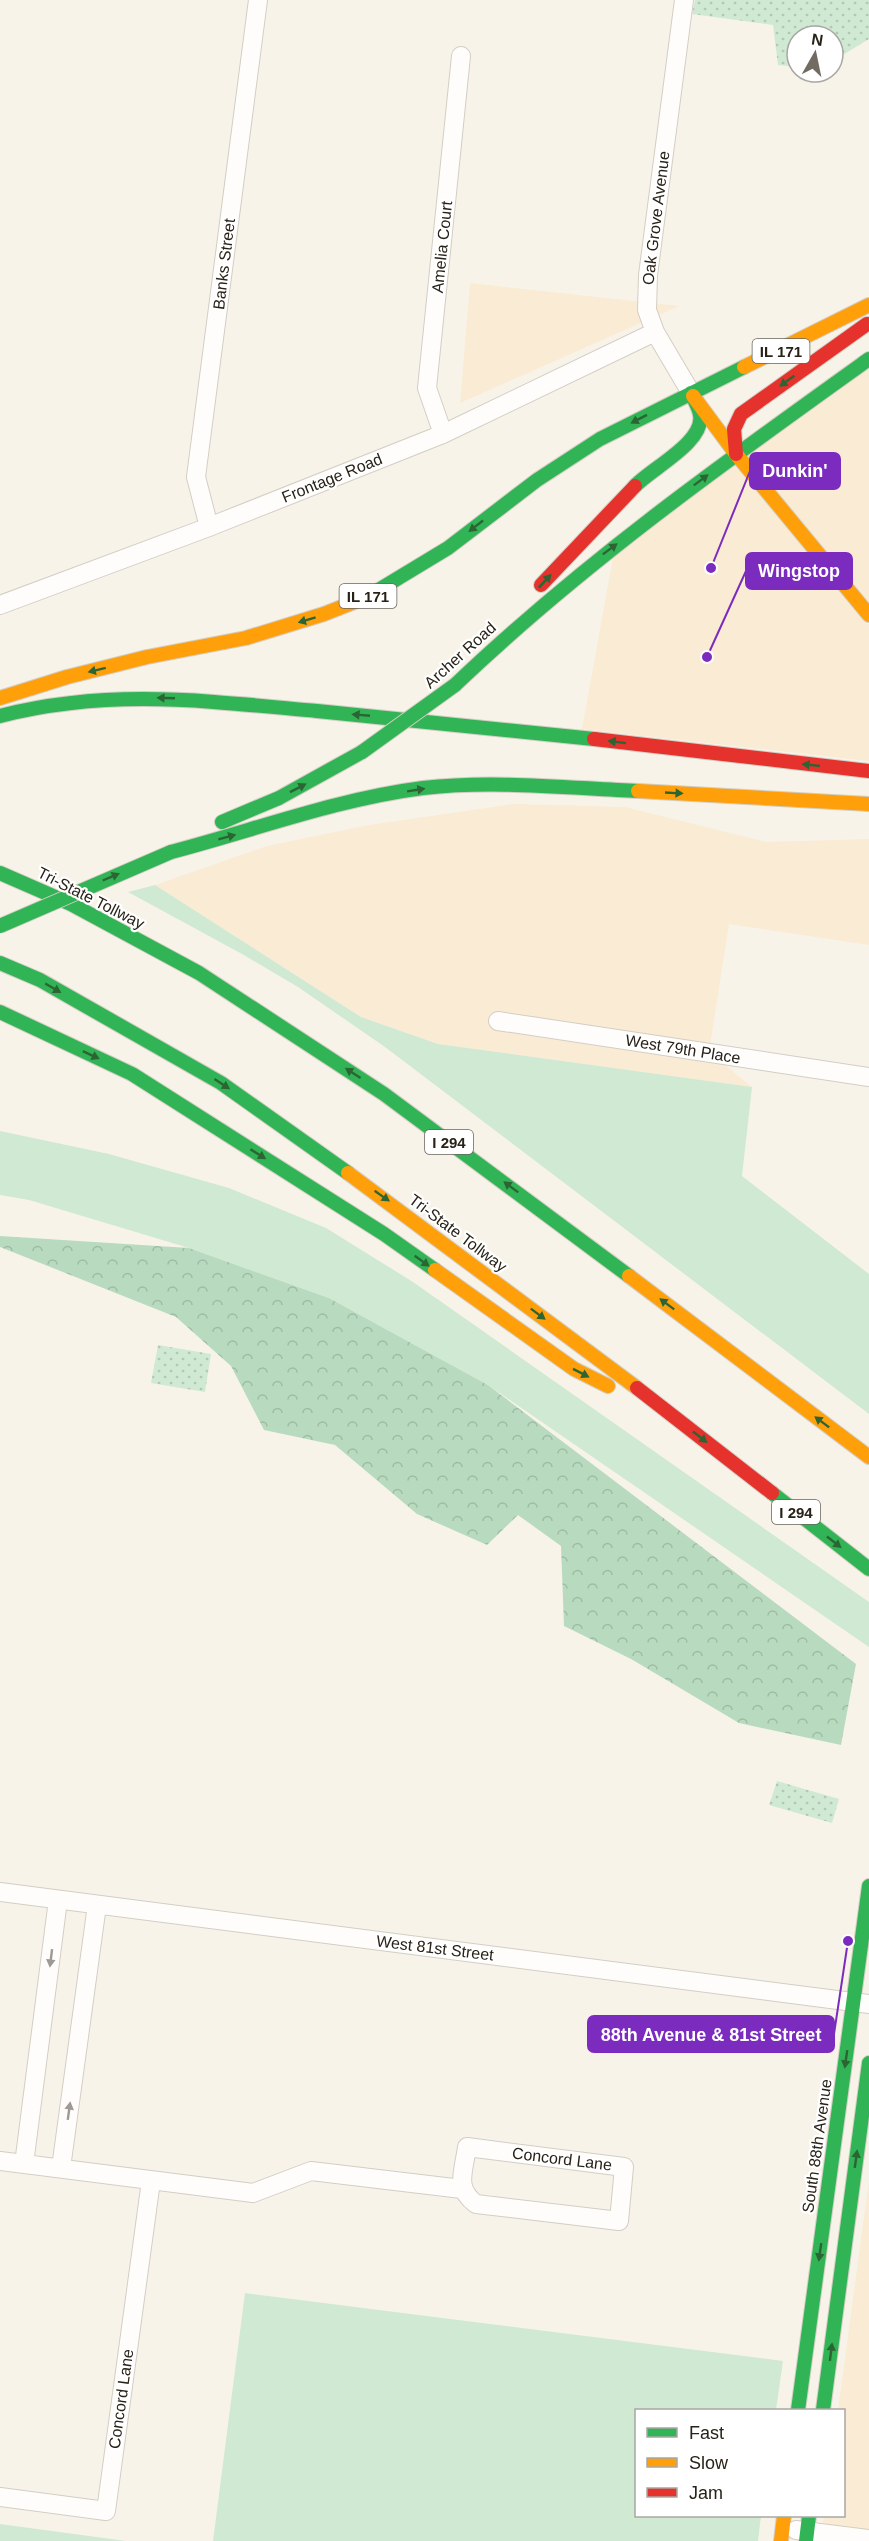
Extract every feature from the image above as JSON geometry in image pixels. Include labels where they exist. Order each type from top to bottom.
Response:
[{"type":"main road","name":"IL 171","points":[[0,698],[67,677],[147,657],[246,638],[324,614],[370,595],[448,548],[537,480],[600,439],[869,305]]},
{"type":"main road","points":[[736,454],[734,429],[741,414],[869,323]]},
{"type":"main road","name":"Archer Road","points":[[0,926],[171,852],[222,822],[297,789],[362,752],[455,685],[496,644],[603,554],[869,358]]},
{"type":"main road","name":"Oak Grove Avenue","points":[[691,393],[736,454],[869,615]]},
{"type":"main road","points":[[496,644],[530,597],[645,476],[690,442],[700,427],[700,415],[691,393]]},
{"type":"main road","points":[[0,716],[89,700],[131,697],[174,698],[487,727],[869,771]]},
{"type":"main road","points":[[171,852],[232,837],[354,801],[424,789],[490,785],[534,786],[869,804]]},
{"type":"main road","name":"Tri-State Tollway","points":[[0,873],[71,904],[199,973],[384,1094],[512,1187],[869,1457]]},
{"type":"main road","name":"Tri-State Tollway","points":[[0,963],[40,980],[221,1083],[404,1212],[679,1420],[869,1569]]},
{"type":"main road","points":[[0,1012],[132,1074],[384,1234],[574,1370],[679,1420]]},
{"type":"main road","name":"South 88th Avenue","points":[[798,2409],[861,2002],[869,1886]]},
{"type":"main road","points":[[823,2409],[869,2063]]},
{"type":"street","name":"Banks Street","points":[[209,527],[196,477],[258,0]]},
{"type":"street","name":"Oak Grove Avenue","points":[[684,0],[648,275],[647,310],[655,332],[691,393]]},
{"type":"street","name":"Amelia Court","points":[[443,434],[427,388],[461,56]]},
{"type":"street","name":"Frontage Road","points":[[0,605],[209,527],[443,434],[655,332]]},
{"type":"street","name":"West 79th Place","points":[[498,1021],[869,1077]]},
{"type":"street","name":"West 81st Street","points":[[0,1892],[861,2002]]},
{"type":"street","points":[[24,2164],[58,1900]]},
{"type":"street","points":[[61,2169],[97,1905]]},
{"type":"street","name":"Concord Lane","points":[[467,2147],[624,2167],[619,2221],[476,2204],[467,2198],[462,2189],[467,2147]]},
{"type":"street","name":"Concord Lane","points":[[0,2161],[253,2193],[311,2171],[462,2189]]},
{"type":"street","name":"Concord Lane","points":[[0,2497],[106,2511],[151,2181]]},
{"type":"street","points":[[782,2528],[808,2529],[869,2539]]},
{"type":"shaded area","points":[[470,283],[679,306],[460,403]]},
{"type":"shaded area","points":[[869,364],[869,603],[745,454]]},
{"type":"shaded area","points":[[734,463],[869,625],[869,761],[582,729],[615,546]]},
{"type":"shaded area","points":[[514,804],[625,807],[766,842],[869,839],[869,945],[729,924],[709,1052],[752,1087],[438,1044],[361,1017],[155,885],[267,846],[369,825]]},
{"type":"shaded area","points":[[869,2180],[869,2541],[820,2541],[824,2517],[845,2517],[845,2409],[838,2409]]},
{"type":"green space","points":[[695,0],[869,0],[869,39],[845,54],[845,24],[785,24],[785,66],[778,65],[773,25],[692,14]]},
{"type":"green space","points":[[155,885],[361,1017],[438,1044],[752,1087],[742,1176],[869,1274],[869,1414],[385,1047],[298,987],[128,892]]},
{"type":"green space","points":[[0,1131],[109,1154],[229,1188],[326,1228],[413,1282],[869,1602],[869,1647],[488,1385],[329,1298],[189,1248],[29,1200],[0,1195]]},
{"type":"green space","points":[[0,1236],[189,1248],[329,1298],[488,1385],[856,1664],[841,1745],[739,1723],[631,1659],[564,1626],[561,1546],[518,1515],[487,1545],[417,1514],[335,1445],[264,1430],[231,1366],[176,1317],[0,1247]]},
{"type":"green space","points":[[158,1345],[211,1354],[205,1392],[151,1383]]},
{"type":"green space","points":[[777,1781],[839,1799],[832,1823],[769,1805]]},
{"type":"green space","points":[[245,2293],[783,2361],[776,2409],[635,2409],[635,2517],[761,2517],[758,2541],[213,2541]]},
{"type":"green space","points":[[0,2524],[126,2541],[0,2541]]},
{"type":"traffic: fast","points":[[455,685],[553,597],[604,555],[708,475],[869,359]]},
{"type":"traffic: fast","points":[[367,597],[448,548],[537,480],[600,439],[744,367]]},
{"type":"traffic: fast","points":[[635,486],[676,454],[694,435],[699,425],[700,415],[691,393]]},
{"type":"traffic: fast","points":[[362,752],[455,685]]},
{"type":"traffic: fast","points":[[0,716],[80,702],[158,699],[276,707],[594,739]]},
{"type":"traffic: fast","points":[[222,822],[279,798],[362,752]]},
{"type":"traffic: fast","points":[[171,852],[328,807],[423,788],[504,785],[638,791]]},
{"type":"traffic: fast","points":[[0,926],[171,852]]},
{"type":"traffic: fast","points":[[0,873],[71,904],[199,973],[384,1094],[629,1276]]},
{"type":"traffic: fast","points":[[0,963],[40,980],[221,1083],[348,1173]]},
{"type":"traffic: fast","points":[[0,1012],[132,1074],[384,1234],[435,1270]]},
{"type":"traffic: fast","points":[[772,1493],[869,1569]]},
{"type":"traffic: fast","points":[[798,2409],[869,1886]]},
{"type":"traffic: fast","points":[[823,2409],[869,2063]]},
{"type":"traffic: fast","points":[[806,2541],[809,2517]]},
{"type":"traffic: slow","points":[[744,367],[869,305]]},
{"type":"traffic: slow","points":[[693,396],[736,454],[869,615]]},
{"type":"traffic: slow","points":[[0,698],[67,677],[147,657],[246,638],[324,614],[367,597]]},
{"type":"traffic: slow","points":[[638,791],[869,804]]},
{"type":"traffic: slow","points":[[348,1173],[637,1388]]},
{"type":"traffic: slow","points":[[435,1270],[574,1369],[608,1386]]},
{"type":"traffic: slow","points":[[629,1276],[869,1457]]},
{"type":"traffic: slow","points":[[781,2541],[784,2517]]},
{"type":"traffic: jam","points":[[736,454],[734,429],[741,414],[867,324]]},
{"type":"traffic: jam","points":[[541,585],[635,486]]},
{"type":"traffic: jam","points":[[594,739],[869,771]]},
{"type":"traffic: jam","points":[[637,1388],[772,1493]]},
{"type":"place","name":"Dunkin'","points":[[711,568]]},
{"type":"place","name":"Wingstop","points":[[707,657]]},
{"type":"place","name":"88th Avenue & 81st Street","points":[[848,1941]]}]
